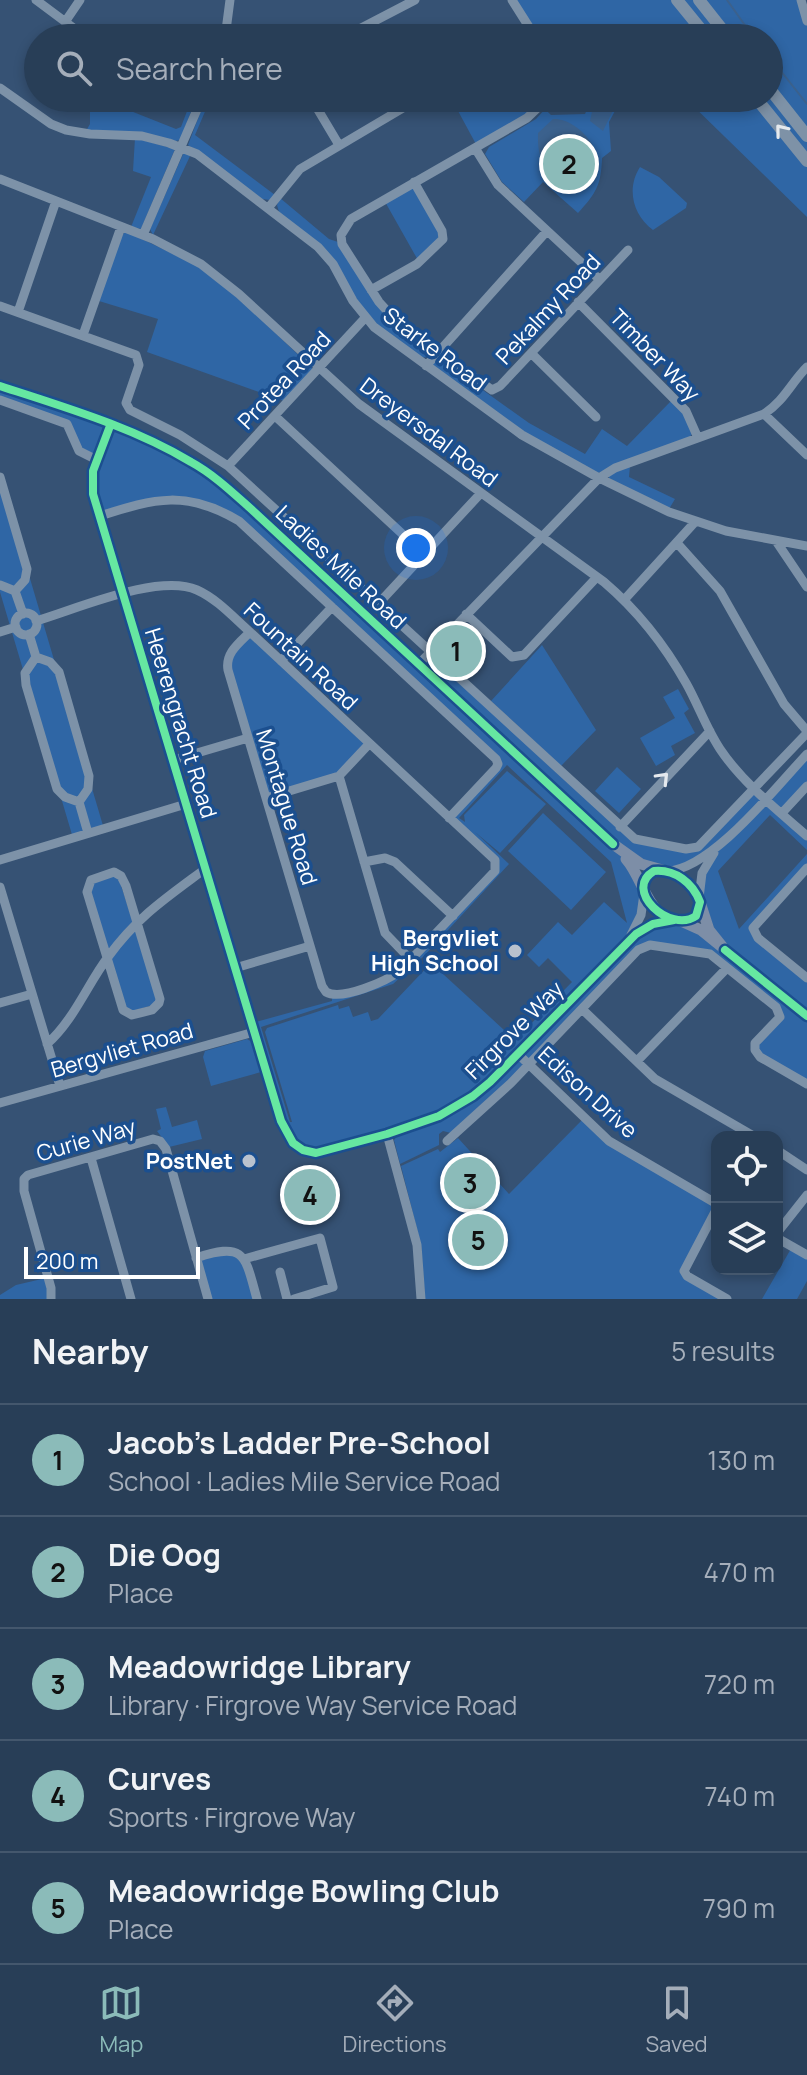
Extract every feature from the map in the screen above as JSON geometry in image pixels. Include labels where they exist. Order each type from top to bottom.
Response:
[{"type":"highway","points":[[677,0],[697,24]]},
{"type":"highway","points":[[699,0],[718,24]]},
{"type":"highway","points":[[783,106],[807,136]]},
{"type":"highway","points":[[767,112],[807,161]]},
{"type":"main road","name":"Ladies Mile Road","points":[[0,386],[162,446],[211,476],[250,508],[613,844],[635,869],[643,890]]},
{"type":"main road","name":"Ladies Mile Road","points":[[613,844],[641,864],[663,871]]},
{"type":"main road","points":[[725,950],[706,923],[699,900],[686,881],[663,871],[647,876],[643,890],[658,912],[697,927],[725,950],[807,1016]]},
{"type":"main road","points":[[678,921],[696,916],[699,900]]},
{"type":"street","points":[[36,0],[68,24]]},
{"type":"street","points":[[65,22],[80,0]]},
{"type":"street","points":[[227,24],[230,0]]},
{"type":"street","points":[[369,24],[415,0]]},
{"type":"street","points":[[512,0],[524,24]]},
{"type":"street","points":[[801,0],[807,21]]},
{"type":"street","name":"Starke Road","points":[[0,88],[24,105]]},
{"type":"street","name":"Starke Road","points":[[34,112],[66,130],[136,135],[182,147],[208,161],[312,241],[329,259],[365,318],[522,435],[599,478],[695,522],[807,546]]},
{"type":"street","points":[[143,235],[196,112]]},
{"type":"street","points":[[319,112],[339,145]]},
{"type":"street","points":[[269,207],[300,169],[396,112]]},
{"type":"street","points":[[437,352],[389,313],[342,244],[341,235],[351,219],[533,112]]},
{"type":"street","points":[[475,148],[498,185],[599,279]]},
{"type":"street","name":"Dreyersdal Road","points":[[0,179],[143,235],[176,250],[218,276],[359,404],[597,577],[624,600],[666,650],[725,756],[807,836]]},
{"type":"street","points":[[371,290],[417,264],[443,239],[442,231],[414,182]]},
{"type":"street","points":[[18,312],[56,201]]},
{"type":"street","points":[[83,335],[121,227]]},
{"type":"street","points":[[426,366],[547,231]]},
{"type":"street","name":"Pekalmy Road","points":[[437,352],[492,390],[500,386],[628,250]]},
{"type":"street","name":"Timber Way","points":[[578,302],[686,411],[698,438]]},
{"type":"street","points":[[0,306],[133,353],[139,359],[127,400],[130,410],[180,435],[228,466],[635,839],[690,849],[700,845],[807,732],[784,704],[720,591],[677,543]]},
{"type":"street","name":"Protea Road","points":[[228,466],[365,318]]},
{"type":"street","points":[[531,353],[596,417]]},
{"type":"street","points":[[419,664],[599,478],[615,468],[764,414],[785,397],[796,377],[807,367]]},
{"type":"street","points":[[0,400],[67,424],[79,451],[97,460]]},
{"type":"street","points":[[764,414],[807,455]]},
{"type":"street","points":[[275,416],[424,554]]},
{"type":"street","name":"Heerengracht Road","points":[[110,426],[92,484],[254,1032]]},
{"type":"street","points":[[0,477],[27,569],[25,580],[15,591]]},
{"type":"street","points":[[379,603],[481,493]]},
{"type":"street","points":[[100,516],[161,499],[193,501],[239,521],[498,764],[449,818]]},
{"type":"street","points":[[624,600],[695,522]]},
{"type":"street","points":[[776,541],[807,587]]},
{"type":"street","points":[[466,614],[512,657],[519,658],[597,577]]},
{"type":"street","name":"Fountain Road","points":[[36,621],[165,584],[187,587],[208,596],[495,860],[496,867],[453,916]]},
{"type":"street","points":[[0,585],[15,591],[23,614]]},
{"type":"street","points":[[281,661],[332,607]]},
{"type":"street","points":[[23,614],[29,614],[36,621],[36,629],[29,634],[20,633],[16,627],[16,621],[23,614]]},
{"type":"street","points":[[0,632],[16,627]]},
{"type":"street","name":"Montague Road","points":[[250,632],[231,652],[227,663],[322,986],[332,995],[384,981],[411,960]]},
{"type":"street","points":[[29,634],[36,657]]},
{"type":"street","points":[[36,657],[50,662],[59,672],[89,776],[88,789],[79,802]]},
{"type":"street","points":[[36,657],[25,673],[26,685],[57,789],[65,797],[79,802]]},
{"type":"street","points":[[620,827],[710,731]]},
{"type":"street","points":[[173,760],[248,738]]},
{"type":"street","points":[[266,798],[339,776],[369,744]]},
{"type":"street","points":[[699,900],[702,873],[721,844],[807,754]]},
{"type":"street","points":[[339,776],[364,862],[385,933],[411,960],[453,916],[395,862],[385,858],[364,862]]},
{"type":"street","points":[[782,813],[807,786]]},
{"type":"street","points":[[79,802],[88,833]]},
{"type":"street","points":[[0,860],[186,804]]},
{"type":"street","points":[[663,871],[691,865],[721,844]]},
{"type":"street","points":[[807,868],[756,921],[753,931],[807,978]]},
{"type":"street","points":[[47,1044],[60,1031],[107,958],[137,921],[205,869]]},
{"type":"street","points":[[109,873],[121,876],[137,921],[159,993],[159,1003],[157,1007],[132,1015],[127,1013],[107,958],[87,892],[88,883],[109,873]]},
{"type":"street","points":[[0,887],[60,1086]]},
{"type":"street","name":"Firgrove Way","points":[[627,941],[640,919],[643,890]]},
{"type":"street","name":"Firgrove Way","points":[[254,1032],[284,1129],[293,1143],[308,1151],[325,1152],[418,1125],[455,1108],[490,1082],[627,941],[649,925],[678,921]]},
{"type":"street","points":[[447,1141],[529,1065],[642,947],[650,945],[710,954],[780,1012],[779,1019],[755,1043],[756,1053],[807,1084]]},
{"type":"street","points":[[235,968],[310,946]]},
{"type":"street","points":[[637,1061],[727,968]]},
{"type":"street","points":[[0,1003],[32,994]]},
{"type":"street","points":[[582,1009],[655,1079],[745,1131]]},
{"type":"street","name":"Bergvliet Road","points":[[0,1103],[254,1032]]},
{"type":"street","name":"Edison Drive","points":[[518,1054],[609,1141],[712,1203]]},
{"type":"street","points":[[387,1134],[417,1245],[421,1299]]},
{"type":"street","name":"Curie Way","points":[[51,1299],[51,1288],[23,1181],[28,1175],[151,1140],[160,1141],[166,1149],[196,1258]]},
{"type":"street","points":[[783,1154],[807,1170]]},
{"type":"street","points":[[91,1158],[131,1299]]},
{"type":"street","points":[[783,1227],[807,1195]]},
{"type":"street","points":[[711,1218],[684,1271],[687,1276],[727,1299]]},
{"type":"street","points":[[244,1259],[320,1238],[333,1287],[294,1299]]},
{"type":"street","points":[[783,1239],[807,1255]]},
{"type":"street","points":[[208,1299],[196,1258],[226,1249],[234,1250],[244,1259],[257,1299]]},
{"type":"street","points":[[280,1272],[287,1299]]},
{"type":"shaded area","points":[[512,0],[801,0],[807,21],[807,217],[699,112],[783,112],[783,24],[525,24]]},
{"type":"shaded area","points":[[90,112],[133,112],[176,129],[181,127],[187,112],[191,112],[180,140],[176,141],[86,131],[90,124]]},
{"type":"shaded area","points":[[200,112],[205,112],[195,135],[275,195],[270,200],[262,199],[188,145]]},
{"type":"shaded area","points":[[459,112],[532,112],[477,146]]},
{"type":"shaded area","points":[[542,112],[551,115],[614,112],[609,122],[611,151],[602,158],[599,182],[578,213],[543,182],[524,202],[502,182],[485,154],[489,147]]},
{"type":"shaded area","points":[[592,112],[612,112],[603,131],[590,121]]},
{"type":"shaded area","points":[[553,119],[574,126],[591,143],[598,164],[590,185],[570,188],[544,165],[538,133]]},
{"type":"shaded area","points":[[135,138],[175,149],[141,229],[131,227],[151,177],[133,171]]},
{"type":"shaded area","points":[[184,152],[191,154],[153,235],[150,229]]},
{"type":"shaded area","points":[[640,167],[659,177],[687,203],[686,208],[653,230],[641,217],[634,201],[633,184]]},
{"type":"shaded area","points":[[414,182],[442,233],[419,262],[384,200]]},
{"type":"shaded area","points":[[280,198],[329,239],[338,242],[359,277],[428,349],[428,357],[420,358],[377,326],[358,303],[343,274],[279,212],[277,205]]},
{"type":"shaded area","points":[[124,233],[199,266],[242,301],[313,369],[284,401],[147,352],[158,319],[99,301]]},
{"type":"shaded area","points":[[438,358],[529,423],[585,454],[602,429],[627,446],[671,401],[684,413],[692,434],[689,438],[598,473],[527,434],[433,366]]},
{"type":"shaded area","points":[[0,386],[193,462],[418,663],[431,651],[627,833],[691,849],[755,788],[765,797],[807,754],[807,786],[782,813],[807,836],[807,850],[770,815],[718,871],[739,929],[807,854],[807,868],[753,928],[807,978],[807,1084],[755,1050],[780,1014],[713,956],[642,947],[529,1065],[519,1054],[455,1108],[325,1152],[293,1143],[252,1023],[332,1001],[332,995],[384,981],[496,867],[449,818],[498,764],[239,521],[177,499],[100,516],[93,494],[97,461],[83,455],[71,428],[0,400]],"holes":[[[507,765],[611,862],[627,923],[604,902],[572,935],[558,922],[527,955],[539,967],[548,958],[572,982],[515,1040],[431,963],[378,1019],[371,1021],[368,1012],[353,1017],[349,1006],[339,1009],[338,1005],[267,1028],[265,1032],[290,1122],[261,1027],[393,984],[424,956],[509,864],[475,832],[500,853],[546,804],[507,771],[464,815],[465,822],[459,818]],[[717,849],[700,882],[711,933],[667,920],[630,938],[644,894],[635,860],[678,870]]]},
{"type":"shaded area","points":[[630,466],[629,477],[675,499],[669,509],[609,478],[609,475]]},
{"type":"shaded area","points":[[0,477],[104,829],[73,838],[0,592]]},
{"type":"shaded area","points":[[250,632],[369,744],[345,772],[266,798],[228,658]]},
{"type":"shaded area","points":[[542,645],[596,730],[561,766],[491,701]]},
{"type":"shaded area","points":[[678,689],[689,709],[684,713],[695,733],[671,746],[675,755],[656,766],[640,738],[675,718],[663,697]]},
{"type":"shaded area","points":[[617,767],[641,789],[619,813],[595,791]]},
{"type":"shaded area","points":[[543,813],[606,872],[571,910],[508,851]]},
{"type":"shaded area","points":[[117,873],[159,1003],[127,1013],[88,883]]},
{"type":"shaded area","points":[[247,1039],[252,1042],[261,1072],[211,1086],[203,1057],[205,1051]]},
{"type":"shaded area","points":[[519,1061],[523,1063],[522,1068],[451,1133],[443,1131],[439,1134],[439,1145],[400,1164],[394,1140],[397,1136],[455,1113],[478,1099]]},
{"type":"shaded area","points":[[166,1107],[172,1127],[197,1120],[202,1139],[169,1147],[157,1131],[161,1129],[156,1109]]},
{"type":"shaded area","points":[[584,1118],[605,1138],[711,1200],[711,1216],[684,1270],[727,1299],[425,1299],[421,1245],[401,1166],[438,1149],[440,1152],[458,1138],[509,1194]]},
{"type":"shaded area","points":[[792,1247],[807,1255],[807,1281],[797,1299],[762,1299],[776,1275],[783,1275],[783,1263]]},
{"type":"shaded area","points":[[239,1254],[257,1299],[208,1299],[196,1258]]},
{"type":"shaded area","points":[[46,1278],[49,1299],[0,1299],[0,1295],[16,1285]]},
{"type":"waterway","points":[[727,0],[744,24]]},
{"type":"waterway","points":[[783,74],[807,104]]},
{"type":"cycle path","points":[[0,386],[146,438],[215,478],[613,844]]},
{"type":"cycle path","points":[[110,426],[93,471],[93,494],[281,1121],[293,1143],[303,1150],[316,1153],[439,1116],[490,1082],[636,934],[653,924],[674,920]]},
{"type":"cycle path","points":[[654,871],[669,872],[688,883],[700,902],[696,916],[685,920],[674,919],[653,907],[643,889],[646,879],[654,871]]},
{"type":"cycle path","points":[[725,950],[807,1016]]},
{"type":"place","name":"Die Oog","points":[[569,164]]},
{"type":"place","name":"Jacob's Ladder Pre-School","points":[[456,651]]},
{"type":"place","name":"Bergvliet High School","points":[[515,951]]},
{"type":"place","name":"PostNet","points":[[249,1161]]},
{"type":"place","name":"Meadowridge Library","points":[[470,1183]]},
{"type":"place","name":"Curves","points":[[310,1195]]},
{"type":"place","name":"Meadowridge Bowling Club","points":[[478,1240]]}]
